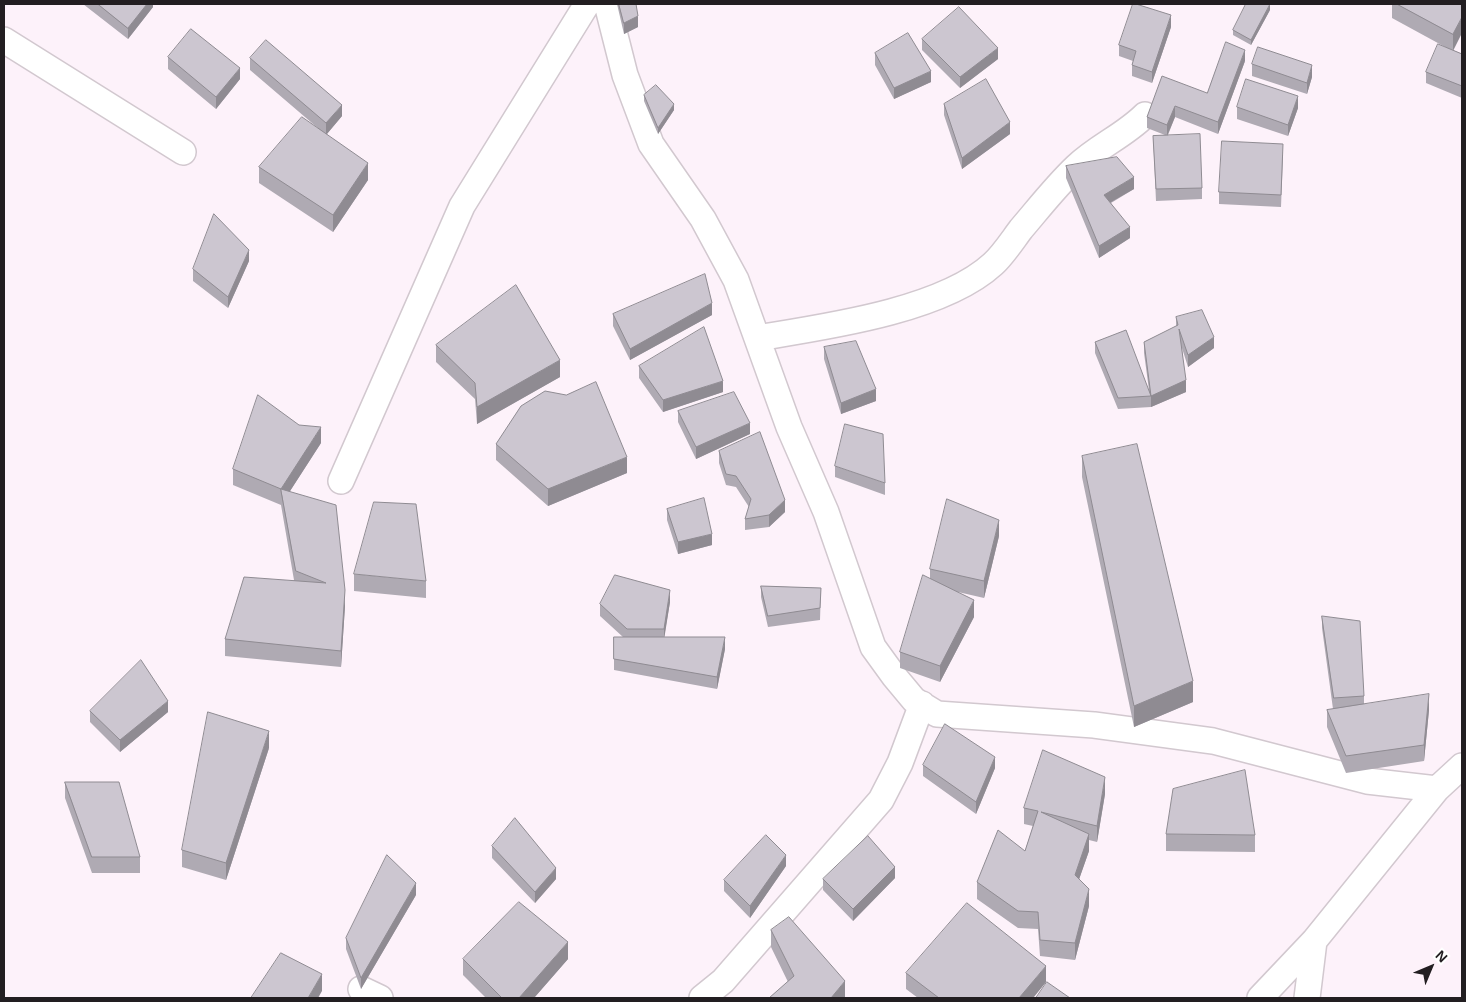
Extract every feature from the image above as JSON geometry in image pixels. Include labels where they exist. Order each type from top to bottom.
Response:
[{"type":"street","points":[[342,481],[462,206],[586,4]]},
{"type":"street","points":[[607,4],[625,76],[651,144],[703,219],[736,280],[789,428],[826,512],[873,646],[914,700],[937,714],[1094,725],[1213,741],[1367,781],[1437,789]]},
{"type":"street","points":[[4,40],[183,152]]},
{"type":"street","points":[[757,338],[844,324],[918,302],[967,284],[994,264],[1046,199],[1078,166],[1110,140],[1130,131],[1146,115]]},
{"type":"street","points":[[702,998],[726,989],[882,800],[900,762],[922,704]]},
{"type":"street","points":[[1260,998],[1314,940],[1437,789],[1462,766]]},
{"type":"street","points":[[1307,998],[1314,940]]},
{"type":"building","points":[[98,4],[147,4],[128,28]]},
{"type":"building","points":[[619,4],[636,4],[638,16],[624,23]]},
{"type":"building","points":[[1133,4],[1171,15],[1152,72],[1132,65],[1136,51],[1119,45]]},
{"type":"building","points":[[1246,4],[1270,4],[1251,40],[1233,30]]},
{"type":"building","points":[[1397,4],[1462,4],[1462,17],[1453,34]]},
{"type":"building","points":[[959,7],[998,48],[960,77],[922,39]]},
{"type":"building","points":[[191,29],[240,68],[216,97],[168,57]]},
{"type":"building","points":[[908,33],[931,71],[894,88],[875,53]]},
{"type":"building","points":[[266,40],[342,105],[326,123],[250,58]]},
{"type":"building","points":[[1226,42],[1245,50],[1218,122],[1175,106],[1167,125],[1147,117],[1162,76],[1207,93]]},
{"type":"building","points":[[1438,44],[1462,54],[1462,86],[1426,72]]},
{"type":"building","points":[[1258,47],[1312,65],[1307,83],[1252,64]]},
{"type":"building","points":[[986,79],[1010,122],[962,158],[944,104]]},
{"type":"building","points":[[1246,79],[1298,96],[1288,125],[1237,107]]},
{"type":"building","points":[[656,85],[674,104],[658,128],[644,95]]},
{"type":"building","points":[[302,117],[368,163],[333,215],[259,167]]},
{"type":"building","points":[[1200,134],[1202,188],[1156,189],[1153,136]]},
{"type":"building","points":[[1222,141],[1283,144],[1281,195],[1219,192]]},
{"type":"building","points":[[1117,157],[1134,177],[1104,195],[1130,227],[1099,246],[1066,166]]},
{"type":"building","points":[[214,214],[249,250],[228,297],[193,269]]},
{"type":"building","points":[[705,274],[712,303],[630,349],[613,314]]},
{"type":"building","points":[[516,285],[560,360],[477,407],[475,383],[436,345]]},
{"type":"building","points":[[1202,310],[1214,337],[1188,355],[1179,329],[1186,380],[1151,396],[1144,342],[1178,325],[1176,317]]},
{"type":"building","points":[[704,327],[723,381],[663,400],[639,366]]},
{"type":"building","points":[[1126,330],[1151,396],[1118,398],[1095,342]]},
{"type":"building","points":[[856,341],[876,389],[841,403],[824,347]]},
{"type":"building","points":[[596,382],[627,457],[548,489],[496,444],[521,406],[545,391],[566,395]]},
{"type":"building","points":[[734,392],[750,423],[696,447],[678,411]]},
{"type":"building","points":[[258,395],[299,425],[321,427],[281,489],[233,469]]},
{"type":"building","points":[[845,424],[883,434],[885,483],[835,466]]},
{"type":"building","points":[[760,432],[785,500],[769,515],[745,519],[751,499],[736,476],[726,474],[719,451]]},
{"type":"building","points":[[1137,444],[1193,681],[1134,706],[1082,456]]},
{"type":"building","points":[[281,489],[336,505],[345,590],[341,651],[225,639],[244,577],[326,583],[296,571]]},
{"type":"building","points":[[704,498],[712,534],[678,542],[667,509]]},
{"type":"building","points":[[947,499],[999,520],[984,581],[930,569]]},
{"type":"building","points":[[374,502],[416,504],[426,581],[354,574]]},
{"type":"building","points":[[615,575],[670,590],[664,629],[627,629],[600,604]]},
{"type":"building","points":[[923,575],[974,600],[940,666],[900,652]]},
{"type":"building","points":[[761,586],[821,588],[820,608],[768,616]]},
{"type":"building","points":[[1322,616],[1360,621],[1364,696],[1334,698]]},
{"type":"building","points":[[614,637],[725,637],[717,677],[614,659]]},
{"type":"building","points":[[141,660],[168,701],[120,740],[90,711]]},
{"type":"building","points":[[1429,694],[1424,745],[1346,756],[1327,710]]},
{"type":"building","points":[[208,712],[269,731],[226,863],[182,850]]},
{"type":"building","points":[[945,724],[995,757],[976,802],[923,765]]},
{"type":"building","points":[[1043,750],[1105,777],[1097,826],[1041,812],[1089,834],[1075,875],[1089,889],[1075,943],[1040,940],[1038,912],[1018,911],[977,882],[998,830],[1025,851],[1038,811],[1024,808]]},
{"type":"building","points":[[1245,770],[1255,835],[1166,834],[1173,789]]},
{"type":"building","points":[[65,782],[119,782],[140,857],[92,857]]},
{"type":"building","points":[[515,818],[556,868],[535,892],[492,846]]},
{"type":"building","points":[[766,835],[786,855],[750,906],[724,880]]},
{"type":"building","points":[[868,836],[895,867],[853,909],[823,879]]},
{"type":"building","points":[[387,855],[416,883],[361,978],[346,938]]},
{"type":"building","points":[[519,902],[568,942],[519,998],[502,998],[463,959]]},
{"type":"building","points":[[967,903],[1046,966],[1019,998],[939,998],[906,973]]},
{"type":"building","points":[[789,917],[845,981],[831,998],[769,998],[794,976],[771,930]]},
{"type":"building","points":[[281,953],[322,974],[308,998],[251,998]]},
{"type":"building","points":[[1047,982],[1070,998],[1036,998]]}]
